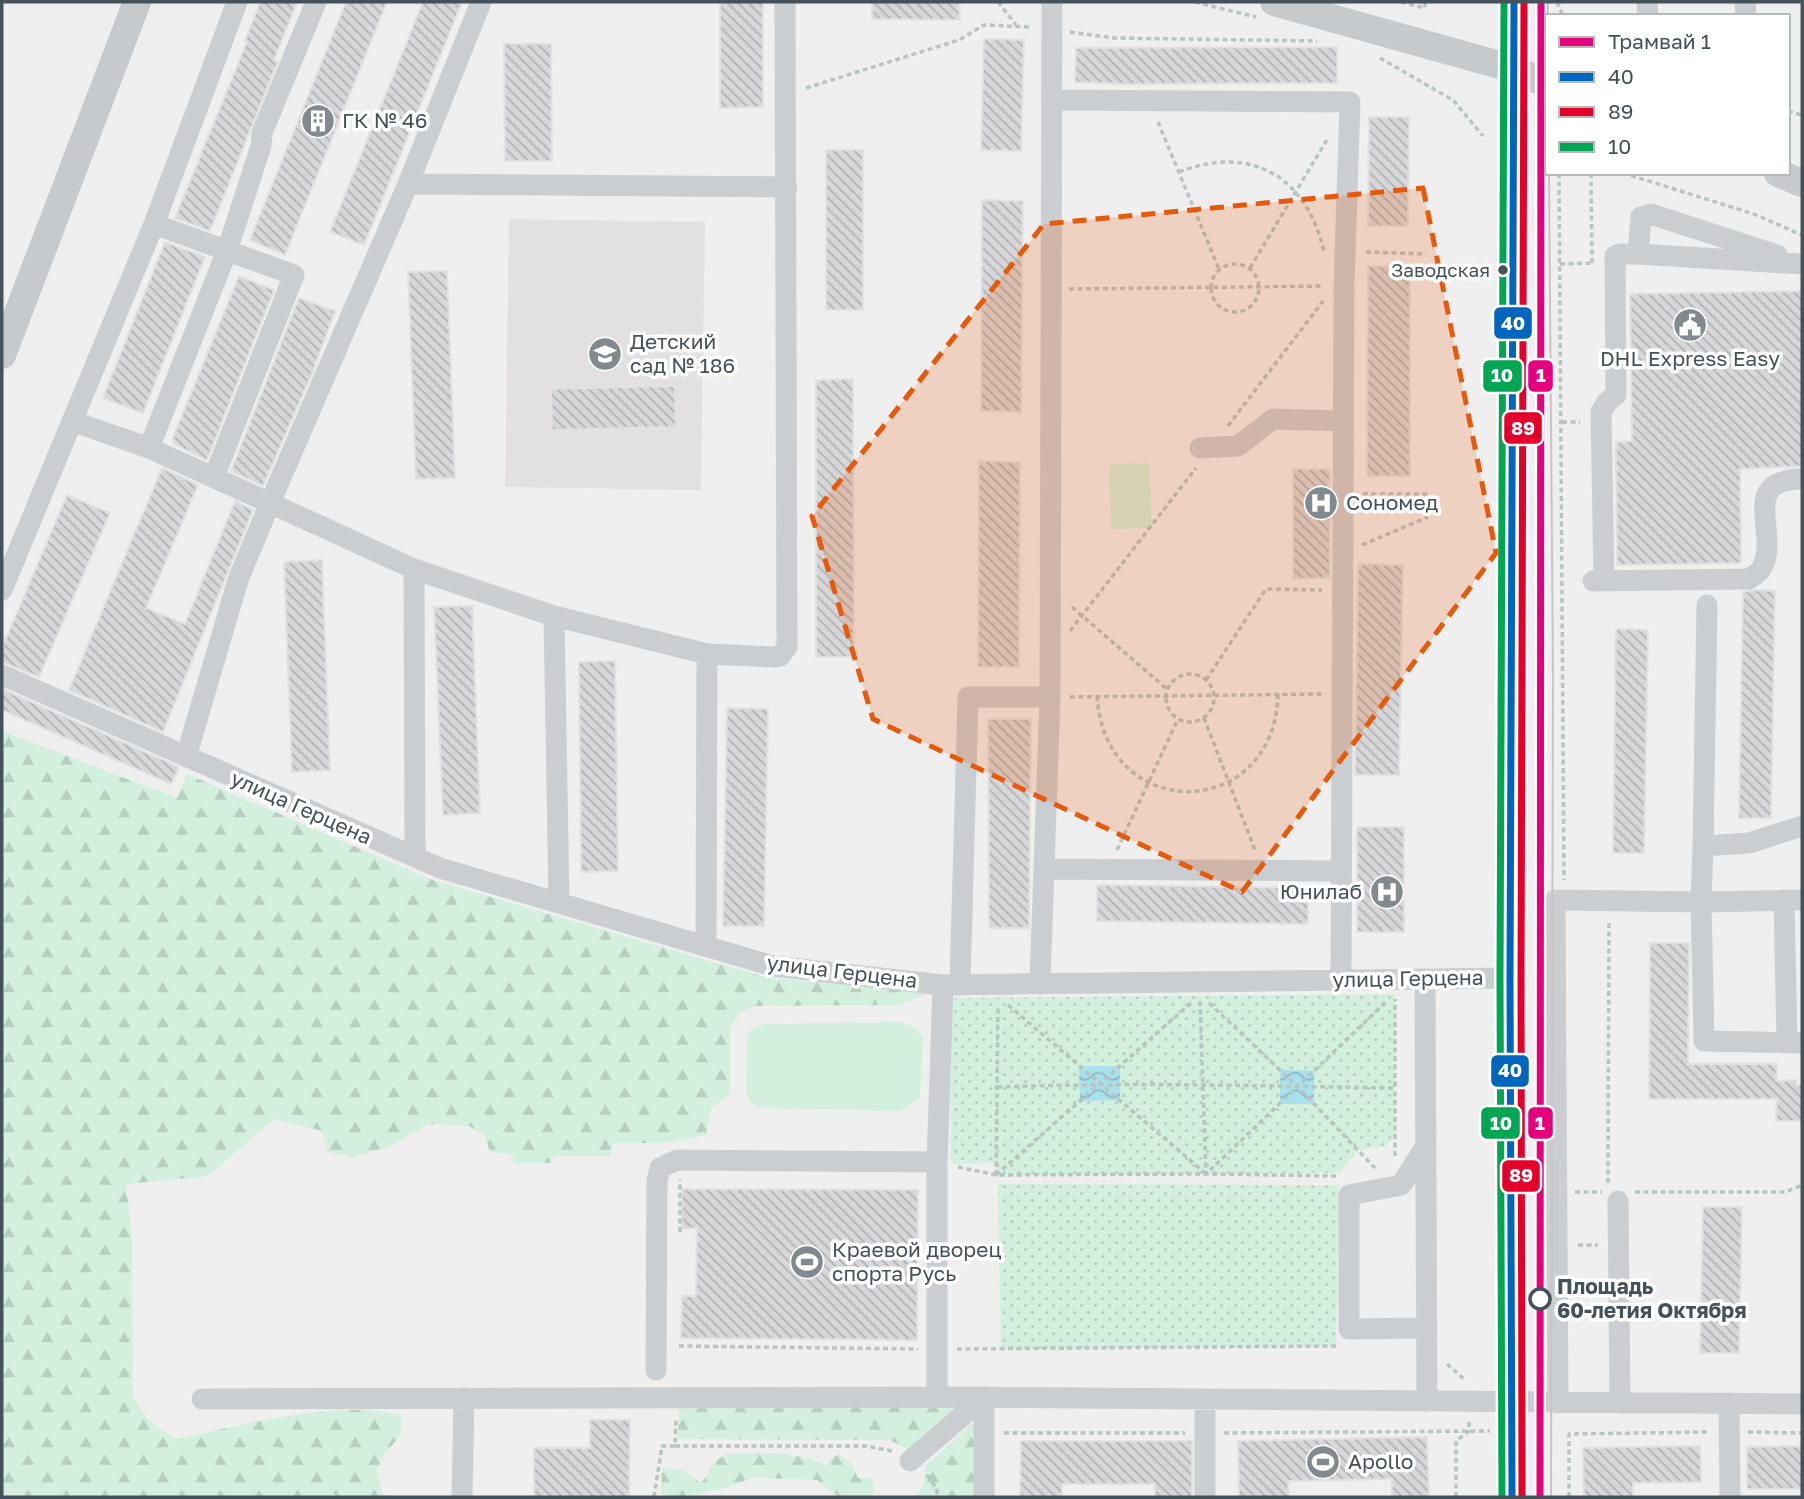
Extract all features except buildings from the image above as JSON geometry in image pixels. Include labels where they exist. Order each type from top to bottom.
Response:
[{"type":"main road","points":[[2,355],[137,2]]},
{"type":"main road","points":[[1275,2],[1514,69],[1545,82]]},
{"type":"main road","points":[[1512,1497],[1510,978],[1514,2]]},
{"type":"main road","points":[[1783,175],[1802,183]]},
{"type":"street","points":[[2,590],[155,224],[237,2]]},
{"type":"street","points":[[149,448],[227,251],[261,146],[262,133],[316,2]]},
{"type":"street","points":[[186,757],[238,580],[408,184],[481,2]]},
{"type":"street","points":[[72,421],[149,448],[414,569],[554,616],[707,654],[780,656],[787,647],[785,2]]},
{"type":"street","points":[[1040,982],[1050,697],[1052,2]]},
{"type":"street","points":[[1052,100],[1350,102],[1344,251],[1339,286],[1342,421],[1341,980]]},
{"type":"street","points":[[408,184],[787,187]]},
{"type":"street","points":[[1638,254],[1641,217],[1651,214],[1802,264]]},
{"type":"street","points":[[155,224],[294,275],[214,477]]},
{"type":"street","points":[[1802,264],[1617,254],[1614,263],[1616,395],[1607,402],[1601,412],[1598,581],[1749,579],[1760,571],[1766,557],[1764,500],[1772,486],[1787,479],[1802,479]]},
{"type":"street","points":[[1206,448],[1238,446],[1273,419],[1342,421]]},
{"type":"street","points":[[414,569],[415,857]]},
{"type":"street","points":[[1558,1403],[1555,900],[1701,902],[1793,900],[1795,1043],[1704,1041],[1701,902],[1707,605]]},
{"type":"street","points":[[554,616],[559,902]]},
{"type":"street","points":[[706,946],[707,654]]},
{"type":"street","name":"улица Герцена","points":[[2,674],[440,868],[773,965],[951,984],[1510,978]]},
{"type":"street","points":[[937,1397],[937,1162],[951,984],[968,697],[1050,697]]},
{"type":"street","points":[[1703,846],[1749,843],[1802,826]]},
{"type":"street","points":[[1044,869],[1341,871]]},
{"type":"street","points":[[1425,979],[1427,1402]]},
{"type":"street","points":[[1426,1146],[1401,1185],[1349,1195],[1349,1329],[1427,1337]]},
{"type":"street","points":[[656,1370],[657,1180],[660,1168],[677,1160],[937,1162]]},
{"type":"street","points":[[1620,1403],[1626,1197]]},
{"type":"street","points":[[984,1397],[984,1497]]},
{"type":"street","points":[[909,1461],[984,1397]]},
{"type":"street","points":[[202,1399],[984,1397],[1802,1404]]},
{"type":"street","points":[[463,1497],[464,1398]]},
{"type":"street","points":[[1205,1400],[1205,1497]]},
{"type":"street","points":[[1728,1404],[1730,1497]]},
{"type":"path","points":[[998,2],[1016,25]]},
{"type":"path","points":[[1401,2],[1425,8],[1425,2]]},
{"type":"path","points":[[786,94],[959,40],[984,24],[1016,25],[1114,38],[1322,41]]},
{"type":"path","points":[[1371,53],[1453,100],[1483,136]]},
{"type":"path","points":[[1149,101],[1219,269]]},
{"type":"path","points":[[1250,268],[1329,135]]},
{"type":"path","points":[[1179,172],[1198,164],[1219,161],[1241,162],[1261,168],[1296,191],[1319,229],[1324,251],[1426,254]]},
{"type":"path","points":[[1559,175],[1564,900]]},
{"type":"path","points":[[1591,175],[1592,263]]},
{"type":"path","points":[[1629,175],[1754,214],[1802,235]]},
{"type":"path","points":[[1240,263],[1250,268],[1259,287],[1256,299],[1247,309],[1235,312],[1222,309],[1213,300],[1210,287],[1212,277],[1219,269],[1229,264],[1240,263]]},
{"type":"path","points":[[1560,264],[1614,263]]},
{"type":"path","points":[[1052,289],[1339,286]]},
{"type":"path","points":[[1050,658],[1206,448],[1339,286]]},
{"type":"path","points":[[1342,494],[1427,494]]},
{"type":"path","points":[[1341,555],[1428,517]]},
{"type":"path","points":[[1050,589],[1168,690]]},
{"type":"path","points":[[1206,680],[1266,589],[1341,590]]},
{"type":"path","points":[[1190,674],[1202,676],[1206,680],[1211,684],[1215,695],[1213,709],[1204,718],[1191,722],[1178,719],[1169,709],[1166,696],[1170,685],[1179,677],[1190,674]]},
{"type":"path","points":[[1050,697],[1341,694]]},
{"type":"path","points":[[1097,696],[1103,735],[1112,752],[1125,767],[1148,782],[1178,791],[1198,791],[1228,781],[1251,766],[1272,733],[1278,695]]},
{"type":"path","points":[[1204,718],[1263,870]]},
{"type":"path","points":[[1108,869],[1178,719]]},
{"type":"path","points":[[1565,1192],[1608,1192],[1609,901]]},
{"type":"path","points":[[1206,1174],[1395,994],[1395,1167]]},
{"type":"path","points":[[996,1175],[1200,995]]},
{"type":"path","points":[[1200,995],[1298,1087],[1383,1177]]},
{"type":"path","points":[[1200,995],[1206,1174]]},
{"type":"path","points":[[996,1175],[999,997]]},
{"type":"path","points":[[1007,1005],[1206,1174]]},
{"type":"path","points":[[997,1087],[1100,1083],[1203,1087],[1395,1088]]},
{"type":"path","points":[[937,1162],[996,1175],[1342,1176]]},
{"type":"path","points":[[680,1175],[680,1241]]},
{"type":"path","points":[[1626,1197],[1786,1192],[1802,1185]]},
{"type":"path","points":[[1427,1337],[1469,1383]]},
{"type":"path","points":[[679,1346],[936,1349],[1349,1346]]},
{"type":"path","points":[[675,1446],[677,1398]]},
{"type":"path","points":[[1469,1416],[1469,1431]]},
{"type":"path","points":[[1456,1497],[1456,1441],[1469,1431]]},
{"type":"path","points":[[984,1433],[1491,1431]]},
{"type":"path","points":[[1569,1497],[1569,1434],[1802,1433]]},
{"type":"path","points":[[654,1497],[662,1446],[866,1446],[894,1451],[922,1468],[935,1486],[939,1497]]},
{"type":"highlighted area","points":[[1423,188],[1496,553],[1242,892],[873,719],[812,516],[1044,224]]},
{"type":"shaded area","name":"Детский сад № 186","points":[[509,219],[705,222],[701,490],[505,487]]},
{"type":"green space","points":[[1149,463],[1152,528],[1111,529],[1109,464]]},
{"type":"green space","points":[[2,731],[177,798],[187,774],[430,879],[726,966],[770,978],[936,991],[896,1005],[756,1006],[740,1012],[730,1028],[730,1094],[711,1108],[706,1135],[663,1143],[613,1143],[610,1156],[554,1156],[550,1163],[513,1163],[512,1154],[490,1152],[484,1135],[469,1126],[429,1124],[388,1147],[353,1157],[328,1152],[322,1131],[274,1119],[208,1176],[126,1184],[132,1241],[133,1395],[146,1416],[176,1439],[258,1421],[321,1412],[378,1411],[401,1416],[401,1435],[385,1453],[376,1472],[386,1497],[342,1497],[332,1494],[328,1497],[2,1497]]},
{"type":"green space","points":[[1395,994],[1395,1137],[1384,1147],[1358,1150],[1339,1173],[996,1175],[995,1163],[951,1164],[949,998]]},
{"type":"green space","points":[[902,1022],[916,1028],[923,1038],[920,1098],[900,1111],[761,1108],[752,1104],[746,1094],[747,1036],[754,1027],[764,1024]]},
{"type":"green space","points":[[998,1184],[1339,1185],[1336,1346],[1001,1349]]},
{"type":"green space","points":[[962,1403],[910,1451],[890,1440],[678,1439],[679,1404]]},
{"type":"green space","points":[[977,1419],[976,1497],[915,1497],[923,1485],[926,1465]]},
{"type":"green space","points":[[730,1453],[791,1455],[827,1465],[839,1454],[851,1463],[858,1478],[872,1478],[874,1491],[868,1497],[839,1497],[817,1480],[751,1478],[726,1488],[683,1497],[670,1497],[661,1493],[662,1468],[683,1470],[701,1483],[715,1462]]},
{"type":"water","points":[[1079,1066],[1120,1066],[1120,1100],[1080,1101]]},
{"type":"water","points":[[1280,1070],[1314,1071],[1314,1104],[1280,1104]]},
{"type":"tram line","name":"1","points":[[1540,1497],[1541,2]]},
{"type":"tram line","points":[[1548,2],[1548,14]]},
{"type":"tram line","points":[[1549,175],[1553,675],[1551,1497]]},
{"type":"transit line","name":"10","points":[[1502,1497],[1500,978],[1504,2]]},
{"type":"transit line","name":"40","points":[[1512,1497],[1510,978],[1514,2]]},
{"type":"transit line","name":"89","points":[[1522,1497],[1524,2]]},
{"type":"place","name":"ГК № 46","points":[[318,121]]},
{"type":"place","name":"Заводская","points":[[1503,270]]},
{"type":"place","name":"DHL Express Easy","points":[[1690,325]]},
{"type":"place","name":"Детский сад № 186","points":[[605,354]]},
{"type":"place","name":"Сономед","points":[[1321,503]]},
{"type":"place","name":"Юнилаб","points":[[1387,892]]},
{"type":"place","name":"Краевой дворец спорта Русь","points":[[807,1262]]},
{"type":"place","name":"Площадь 60-летия Октября","points":[[1540,1299]]},
{"type":"place","name":"Apollo","points":[[1323,1462]]}]
